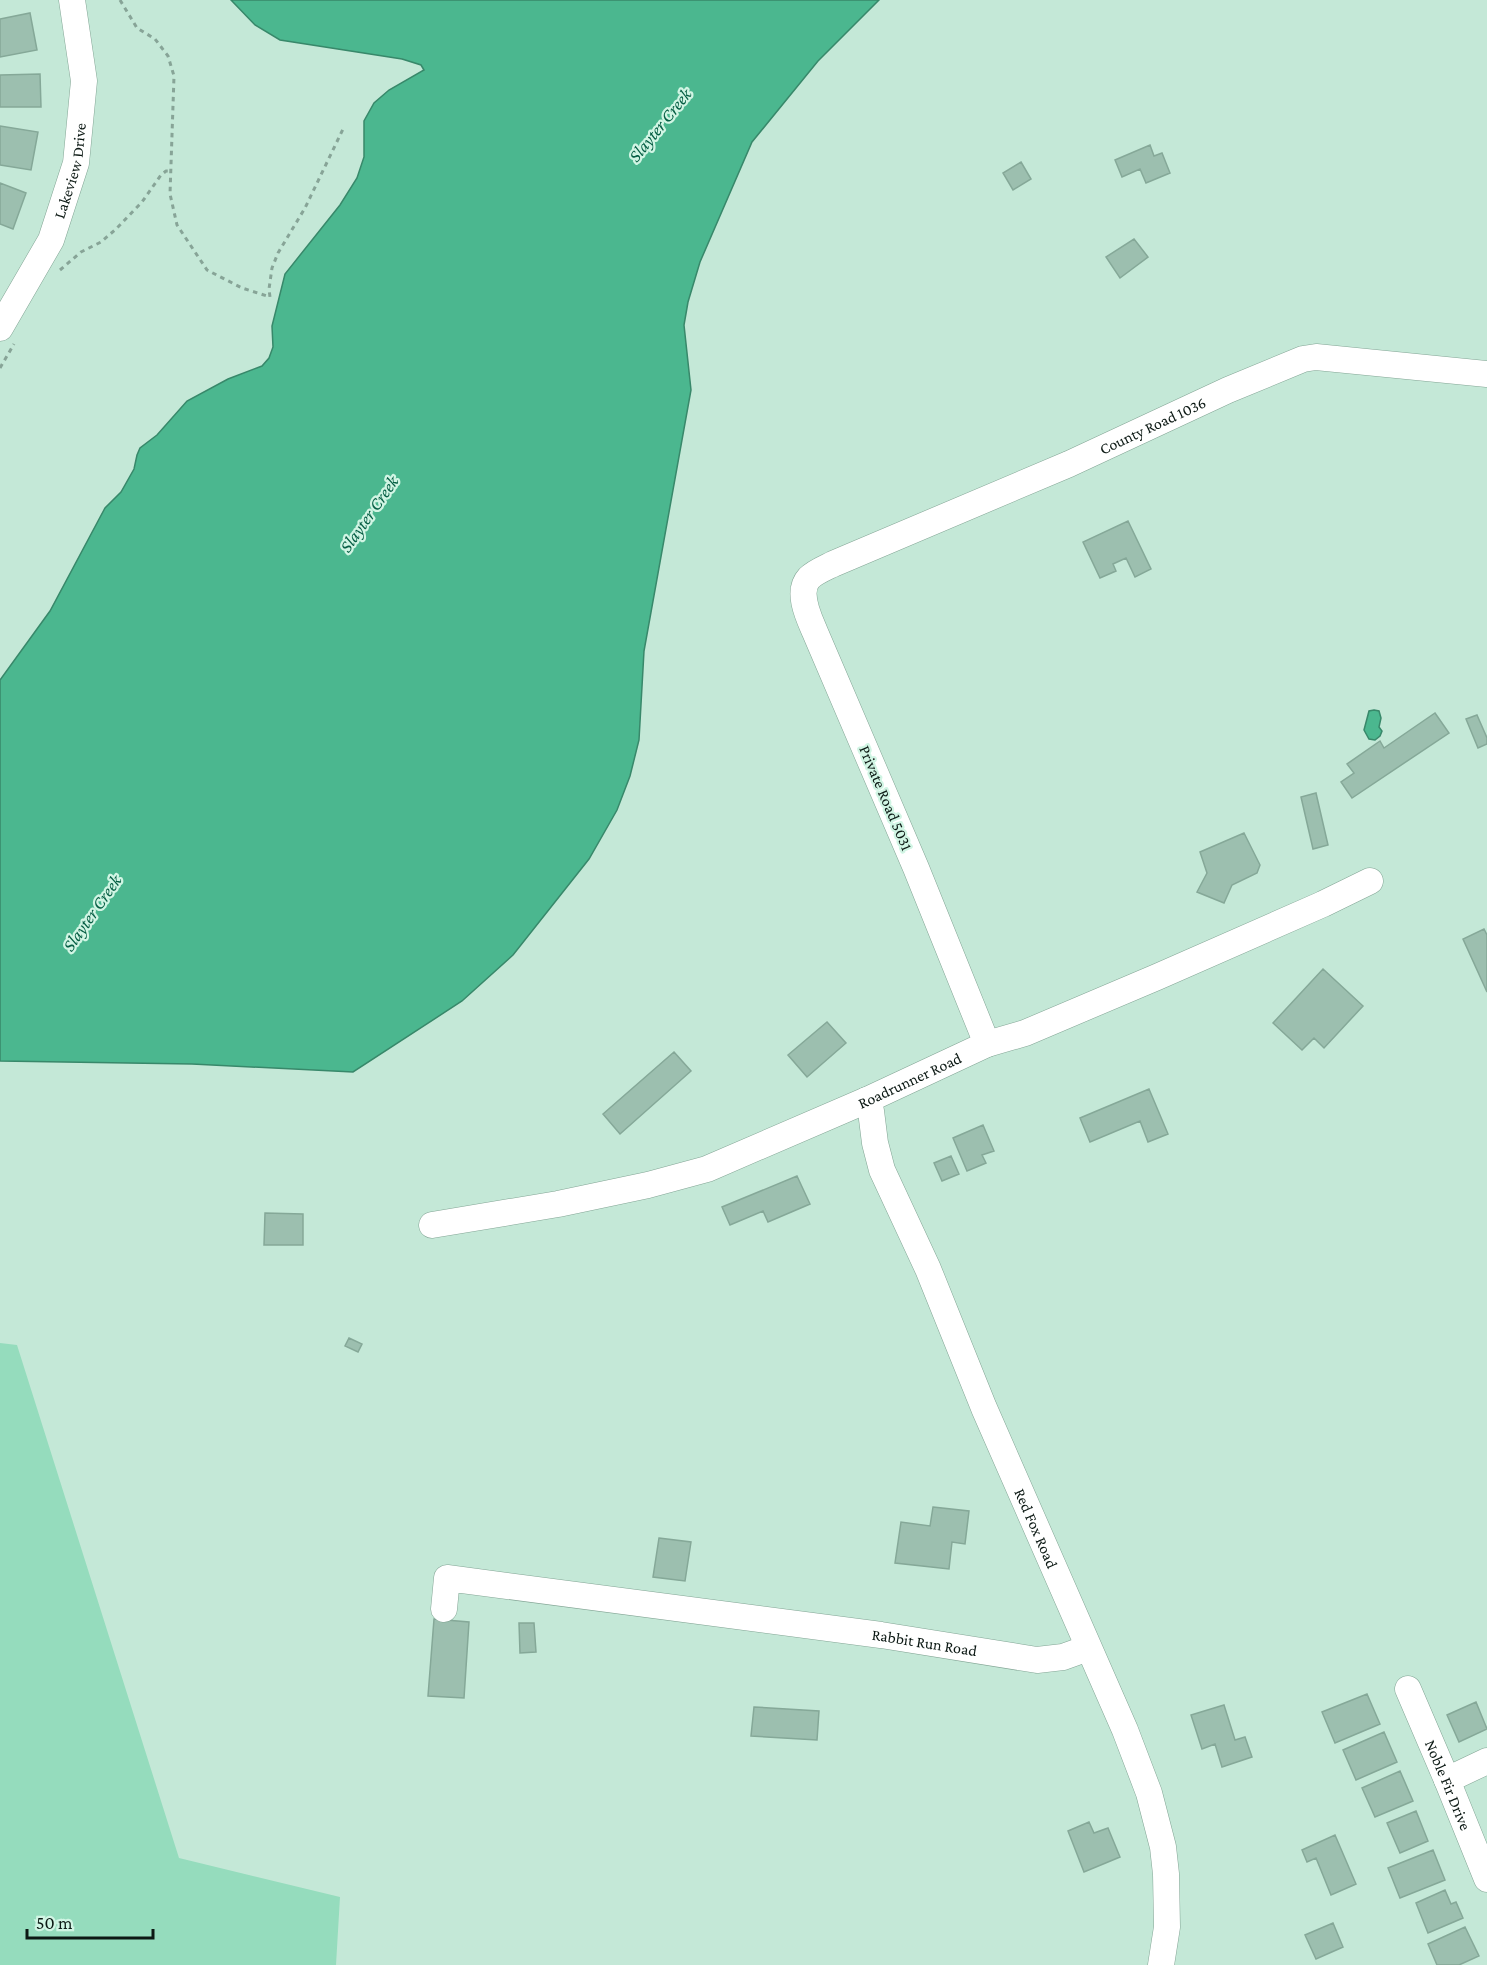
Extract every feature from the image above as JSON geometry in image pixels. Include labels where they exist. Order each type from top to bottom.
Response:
[{"type":"street","name":"Lakeview Drive","points":[[9,333],[51,240],[76,163],[84,81],[72,0]]},
{"type":"street","name":"County Road 1036","points":[[833,564],[1069,464],[1228,390],[1303,359],[1316,357],[1487,374]]},
{"type":"street","name":"Private Road 5031","points":[[833,564],[806,580],[804,587],[806,609],[916,868],[987,1044]]},
{"type":"street","name":"Roadrunner Road","points":[[432,1225],[558,1204],[697,1172],[867,1100],[987,1044],[1025,1033],[1157,977],[1370,881]]},
{"type":"street","name":"Red Fox Road","points":[[867,1100],[882,1170],[928,1269],[984,1408],[1137,1761],[1151,1800],[1163,1847],[1166,1874],[1167,1927],[1161,1965]]},
{"type":"street","name":"Rabbit Run Road","points":[[444,1609],[447,1578],[881,1635],[1037,1660],[1064,1657],[1088,1648]]},
{"type":"street","name":"Noble Fir Drive","points":[[1408,1689],[1487,1879]]},
{"type":"street","points":[[1447,1780],[1487,1761]]},
{"type":"path","points":[[120,0],[137,28],[154,39],[168,56],[174,76],[170,194],[177,225],[207,270],[242,288],[270,297],[272,268],[278,253],[305,208],[344,127]]},
{"type":"path","points":[[57,272],[81,252],[102,242],[117,230],[161,176],[166,171],[171,171]]},
{"type":"path","points":[[0,369],[9,333]]},
{"type":"shaded area","points":[[0,1343],[17,1345],[179,1858],[340,1897],[336,1965],[0,1965]]},
{"type":"water","name":"Slayter Creek","points":[[231,0],[879,0],[818,61],[752,142],[700,262],[684,325],[691,390],[644,651],[639,740],[630,776],[617,810],[589,859],[513,955],[462,1001],[353,1072],[192,1064],[0,1061],[0,680],[50,611],[105,508],[121,492],[134,469],[140,448],[157,435],[187,401],[228,379],[262,366],[269,358],[273,347],[272,326],[285,274],[340,205],[357,178],[364,157],[364,121],[374,103],[389,90],[424,70],[421,65],[402,59],[280,40],[255,25]]},
{"type":"water","points":[[1369,711],[1379,711],[1381,718],[1379,727],[1382,731],[1375,740],[1369,739],[1364,730]]},
{"type":"building","points":[[30,13],[37,50],[0,57],[0,19]]},
{"type":"building","points":[[40,74],[41,107],[0,107],[0,75]]},
{"type":"building","points":[[0,126],[38,132],[31,170],[0,165]]},
{"type":"building","points":[[1150,145],[1154,156],[1162,153],[1170,173],[1146,183],[1140,169],[1122,177],[1115,160]]},
{"type":"building","points":[[1021,162],[1031,179],[1013,190],[1003,173]]},
{"type":"building","points":[[0,183],[26,193],[13,229],[0,224]]},
{"type":"building","points":[[1134,239],[1148,257],[1120,278],[1106,257]]},
{"type":"building","points":[[1128,521],[1151,569],[1135,577],[1126,558],[1113,564],[1116,571],[1100,578],[1083,542]]},
{"type":"building","points":[[1435,713],[1449,733],[1352,798],[1341,782],[1354,773],[1347,764],[1380,741],[1384,748]]},
{"type":"building","points":[[1477,715],[1487,738],[1487,744],[1478,748],[1466,719]]},
{"type":"building","points":[[1316,793],[1328,845],[1313,849],[1301,797]]},
{"type":"building","points":[[1244,833],[1260,865],[1257,873],[1232,885],[1224,903],[1197,892],[1207,873],[1200,852]]},
{"type":"building","points":[[1484,929],[1487,935],[1487,992],[1463,939]]},
{"type":"building","points":[[1323,969],[1363,1006],[1324,1048],[1314,1038],[1302,1050],[1273,1023]]},
{"type":"building","points":[[827,1022],[846,1043],[807,1077],[788,1055]]},
{"type":"building","points":[[674,1052],[691,1071],[620,1134],[603,1114]]},
{"type":"building","points":[[1149,1089],[1168,1134],[1148,1142],[1140,1121],[1090,1142],[1080,1118]]},
{"type":"building","points":[[983,1125],[994,1151],[982,1155],[986,1163],[967,1171],[953,1138]]},
{"type":"building","points":[[951,1156],[959,1174],[942,1181],[934,1163]]},
{"type":"building","points":[[797,1176],[810,1204],[768,1222],[763,1211],[730,1225],[722,1207]]},
{"type":"building","points":[[265,1213],[303,1214],[303,1245],[264,1245]]},
{"type":"building","points":[[349,1338],[362,1344],[358,1352],[345,1346]]},
{"type":"building","points":[[933,1507],[969,1511],[965,1544],[952,1542],[949,1569],[895,1563],[901,1522],[930,1526]]},
{"type":"building","points":[[659,1538],[691,1542],[685,1581],[653,1577]]},
{"type":"building","points":[[434,1619],[469,1622],[464,1698],[428,1696]]},
{"type":"building","points":[[519,1623],[534,1623],[536,1652],[520,1653]]},
{"type":"building","points":[[1367,1694],[1380,1724],[1335,1743],[1322,1712]]},
{"type":"building","points":[[1476,1702],[1487,1729],[1459,1742],[1447,1715]]},
{"type":"building","points":[[1224,1705],[1235,1740],[1245,1737],[1252,1757],[1222,1767],[1215,1744],[1202,1749],[1191,1715]]},
{"type":"building","points":[[754,1707],[819,1711],[817,1740],[751,1736]]},
{"type":"building","points":[[1384,1732],[1397,1762],[1356,1780],[1343,1750]]},
{"type":"building","points":[[1400,1771],[1413,1801],[1375,1817],[1362,1788]]},
{"type":"building","points":[[1416,1811],[1428,1841],[1400,1853],[1387,1823]]},
{"type":"building","points":[[1089,1822],[1094,1833],[1108,1828],[1120,1857],[1084,1872],[1068,1831]]},
{"type":"building","points":[[1335,1835],[1356,1884],[1331,1895],[1316,1858],[1307,1862],[1302,1850]]},
{"type":"building","points":[[1433,1850],[1445,1880],[1400,1898],[1388,1868]]},
{"type":"building","points":[[1445,1890],[1451,1904],[1456,1902],[1463,1918],[1428,1933],[1416,1903]]},
{"type":"building","points":[[1333,1923],[1343,1947],[1316,1959],[1305,1935]]},
{"type":"building","points":[[1465,1927],[1479,1956],[1459,1965],[1437,1965],[1428,1944]]}]
